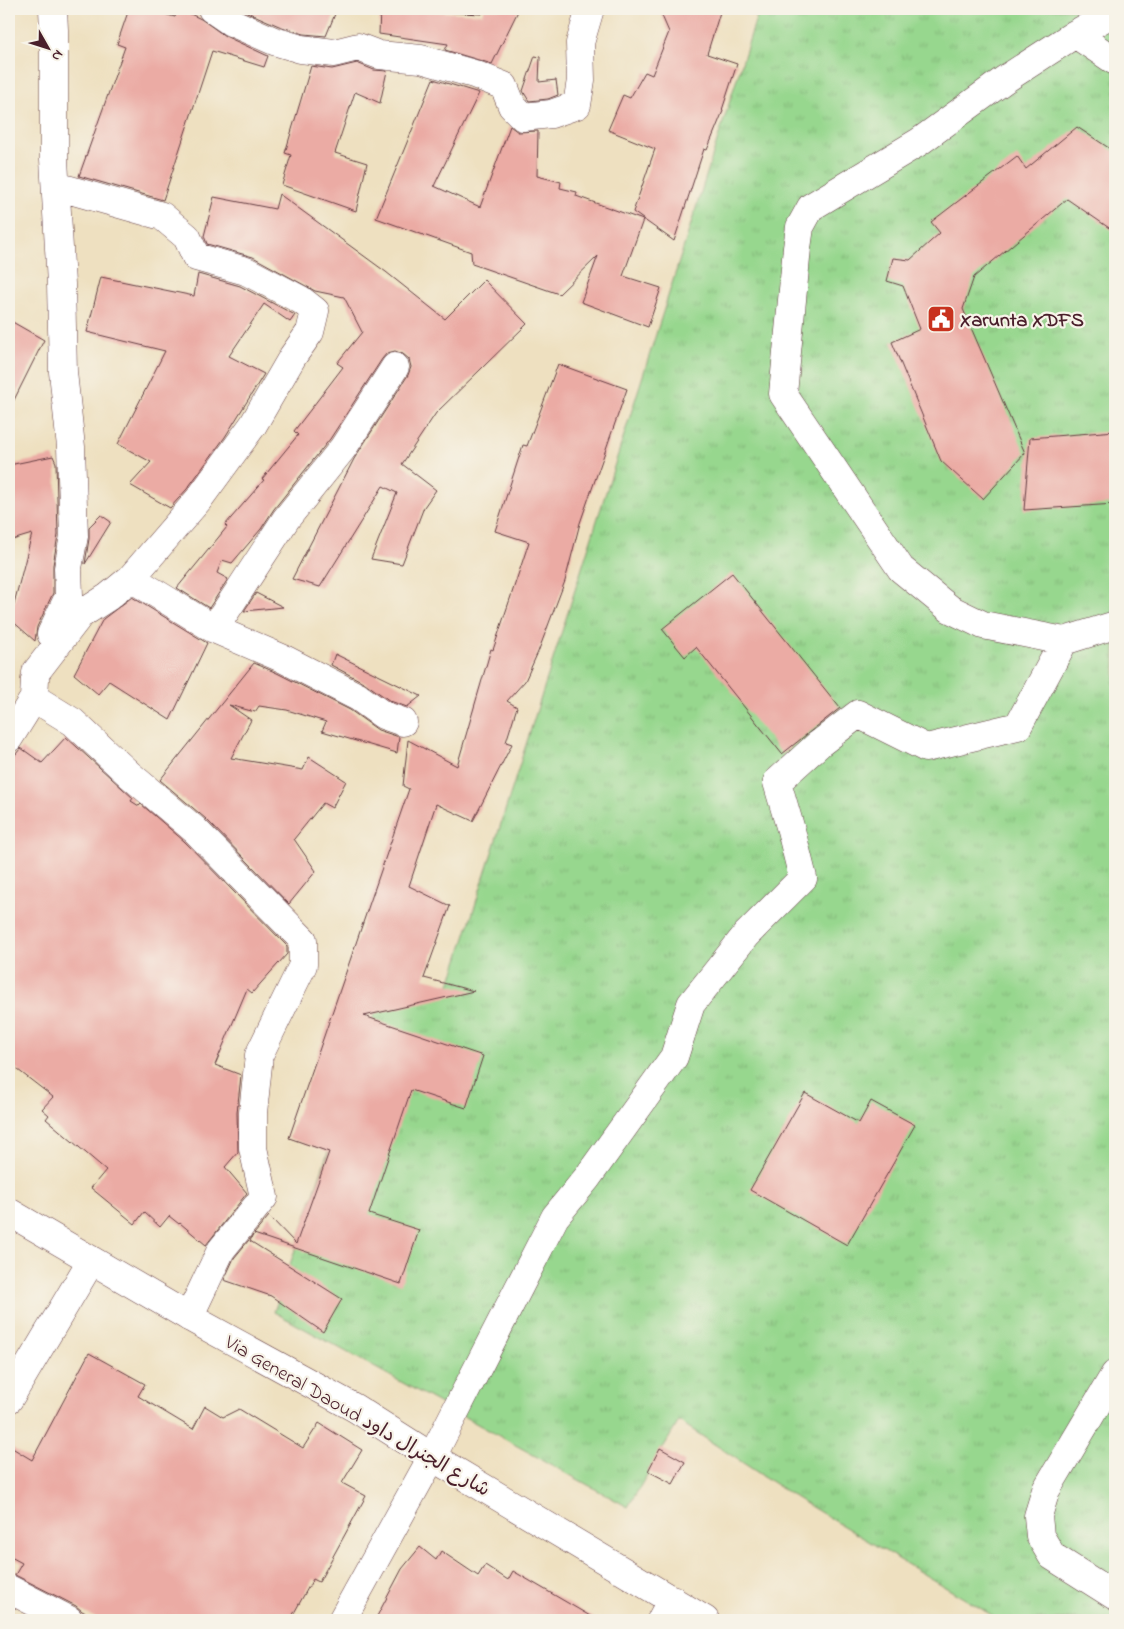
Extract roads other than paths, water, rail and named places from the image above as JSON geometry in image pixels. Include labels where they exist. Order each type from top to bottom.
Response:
[{"type":"street","points":[[34,685],[42,650],[69,596],[68,568],[74,536],[71,447],[63,372],[61,284],[54,158],[53,9]]},
{"type":"street","points":[[212,9],[231,22],[274,41],[301,49],[334,53],[358,47],[379,55],[421,60],[474,74],[504,86],[512,106],[523,117],[551,114],[576,105],[581,80],[580,43],[590,9]]},
{"type":"street","points":[[1115,12],[1075,34],[1004,80],[919,142],[810,207],[800,227],[783,394],[901,569],[950,609],[983,625],[1064,641],[1115,625]]},
{"type":"street","points":[[1075,34],[1115,61]]},
{"type":"street","points":[[9,738],[34,685],[80,615],[108,597],[131,578],[199,499],[253,425],[293,356],[310,332],[315,311],[301,300],[246,271],[196,257],[187,238],[162,216],[56,186]]},
{"type":"street","points":[[214,629],[286,518],[344,448],[395,367]]},
{"type":"street","points":[[131,578],[214,629],[284,659],[358,697],[383,716],[403,722]]},
{"type":"street","points":[[342,1620],[432,1457],[555,1217],[587,1178],[674,1057],[691,1004],[746,934],[803,878],[777,782],[819,744],[858,714],[926,748],[1018,726],[1064,641]]},
{"type":"street","points":[[34,685],[130,775],[195,830],[303,940],[303,964],[259,1055],[253,1148],[264,1197],[221,1250],[189,1317]]},
{"type":"street","name":"Via General Daoud شارع الجنرال داود","points":[[9,1212],[189,1317],[355,1408],[666,1610],[705,1620]]},
{"type":"street","points":[[9,1399],[91,1261]]},
{"type":"street","points":[[1115,1374],[1046,1490],[1038,1516],[1040,1536],[1052,1556],[1115,1596]]},
{"type":"street","points":[[9,1589],[68,1620]]},
{"type":"place","name":"Xarunta XDFS","points":[[941,319]]}]
